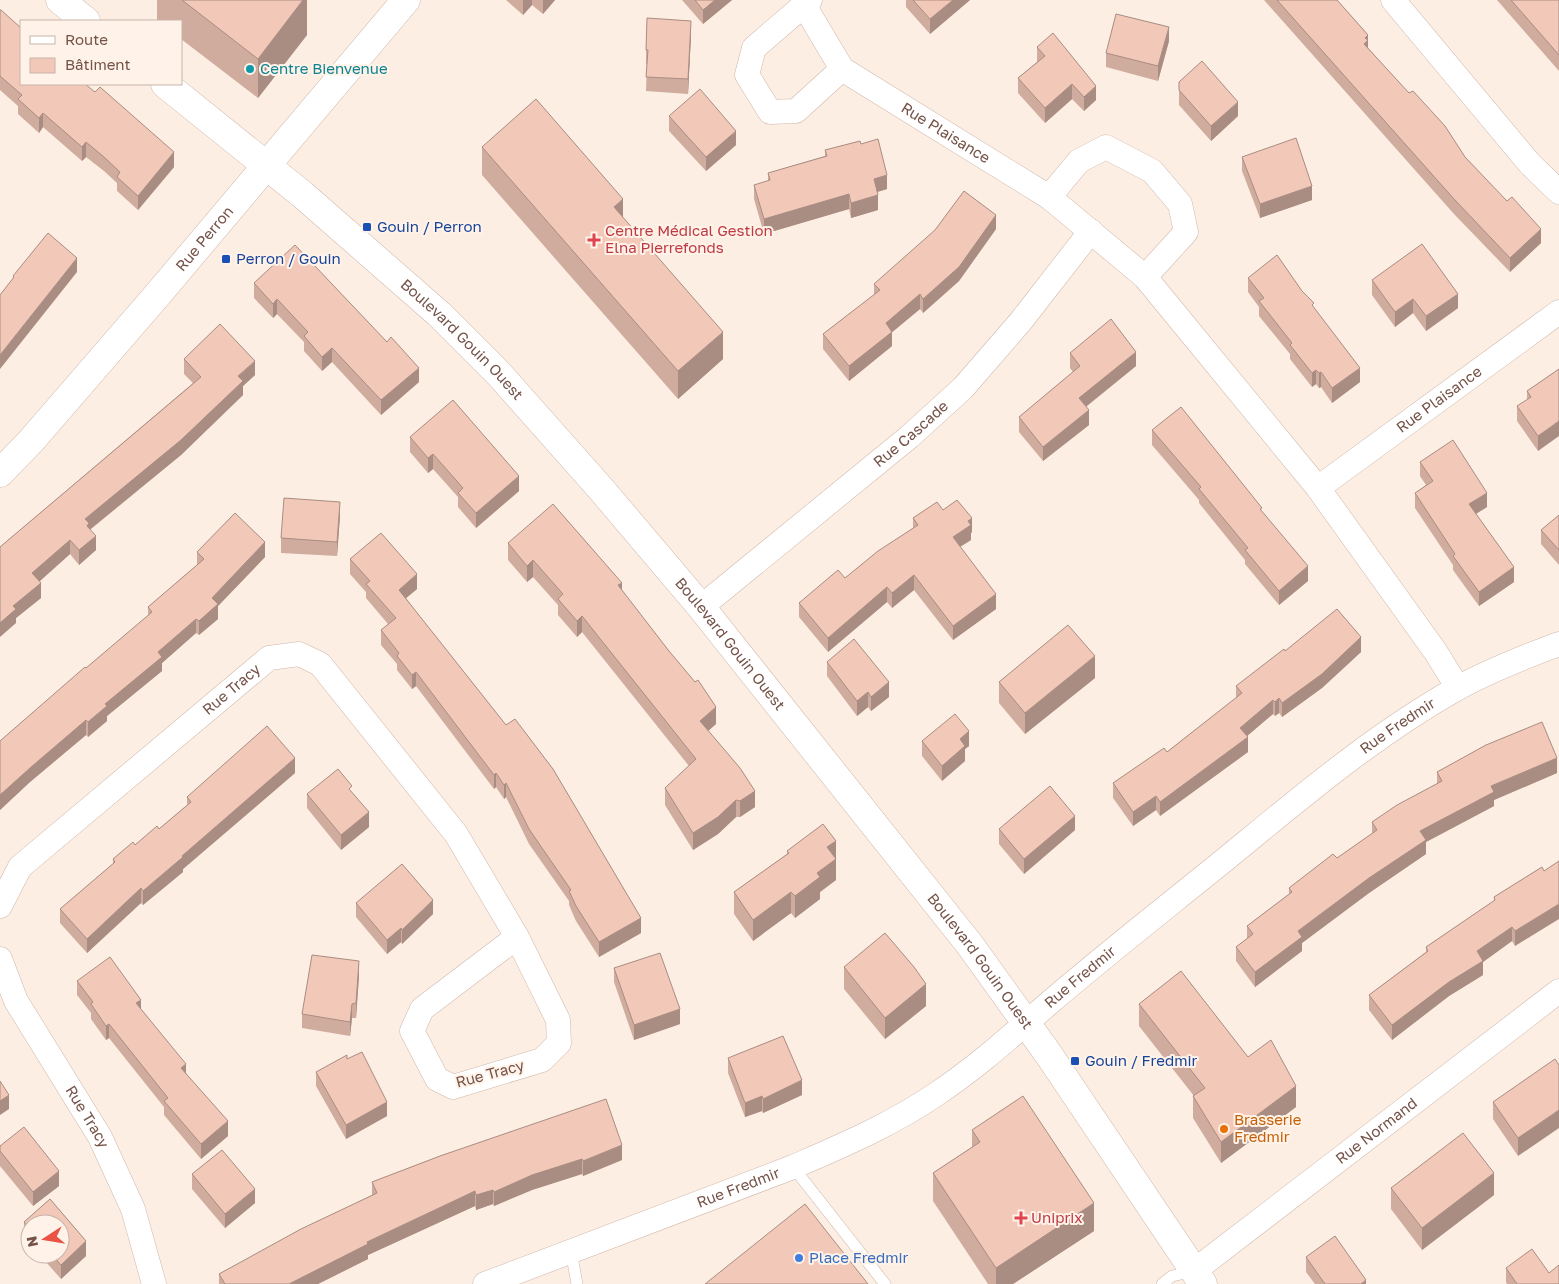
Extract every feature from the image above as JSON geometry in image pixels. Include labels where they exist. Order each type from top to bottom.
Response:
[{"type":"street","points":[[60,0],[85,20]]},
{"type":"street","name":"Rue Perron","points":[[1,471],[44,426],[406,0]]},
{"type":"street","points":[[1393,0],[1530,164],[1559,192]]},
{"type":"street","name":"Rue Plaisance","points":[[842,69],[796,112],[770,112],[747,75],[754,48],[807,2],[842,69],[1049,197],[1145,277],[1318,488],[1435,651],[1458,688]]},
{"type":"street","name":"Boulevard Gouin Ouest","points":[[166,85],[266,165],[394,273],[479,352],[563,446],[701,607],[910,866],[1027,1023],[1198,1277]]},
{"type":"street","points":[[1049,197],[1079,161],[1106,147],[1152,171],[1180,204],[1186,232],[1145,277]]},
{"type":"street","name":"Rue Cascade","points":[[701,607],[909,437],[952,398],[1000,346],[1091,231]]},
{"type":"street","name":"Rue Plaisance","points":[[1318,488],[1559,312]]},
{"type":"street","name":"Rue Fredmir","points":[[498,1281],[843,1146],[923,1103],[983,1061],[1340,765],[1380,736],[1458,688],[1513,662],[1559,644]]},
{"type":"street","name":"Rue Tracy","points":[[0,906],[20,867],[269,658],[299,654],[320,664],[456,834],[517,937],[558,1020],[559,1043],[542,1060],[453,1087],[437,1078],[412,1031],[422,1009],[517,937]]},
{"type":"street","name":"Rue Tracy","points":[[0,959],[16,1001],[100,1138],[133,1209],[154,1284]]},
{"type":"street","name":"Rue Normand","points":[[1198,1277],[1559,991]]},
{"type":"lane","points":[[792,1167],[885,1284]]},
{"type":"lane","points":[[571,1251],[577,1284]]},
{"type":"lane","points":[[1162,1284],[1172,1276],[1198,1277]]},
{"type":"building","points":[[182,0],[303,0],[258,59]]},
{"type":"building","points":[[695,0],[715,0],[703,10]]},
{"type":"building","points":[[913,0],[953,0],[930,19]]},
{"type":"building","points":[[1277,0],[1337,0],[1368,35],[1365,38],[1368,40],[1364,44],[1409,93],[1413,91],[1445,126],[1465,157],[1507,201],[1512,197],[1541,229],[1510,258],[1454,199]]},
{"type":"building","points":[[1511,0],[1559,0],[1559,55]]},
{"type":"building","points":[[1,10],[20,27],[20,85],[86,85],[95,92],[100,87],[174,152],[138,196],[117,177],[120,172],[104,157],[86,142],[82,147],[43,113],[39,118],[18,99],[22,95],[0,76]]},
{"type":"building","points":[[1116,14],[1169,27],[1158,66],[1106,53]]},
{"type":"building","points":[[647,18],[691,21],[688,79],[646,77],[648,50],[646,50]]},
{"type":"building","points":[[1053,33],[1096,86],[1084,97],[1072,84],[1045,108],[1018,78],[1045,56],[1037,47]]},
{"type":"building","points":[[1202,61],[1238,102],[1211,126],[1179,90],[1179,82]]},
{"type":"building","points":[[700,89],[736,131],[706,157],[669,116]]},
{"type":"building","points":[[536,99],[623,199],[614,207],[723,332],[678,371],[482,147]]},
{"type":"building","points":[[1296,138],[1312,186],[1260,204],[1242,157]]},
{"type":"building","points":[[878,139],[887,175],[874,179],[878,195],[851,203],[849,194],[764,219],[754,185],[770,180],[768,173],[827,156],[825,150],[860,141],[861,144]]},
{"type":"building","points":[[964,191],[996,215],[959,267],[923,299],[920,294],[886,323],[892,332],[849,366],[823,334],[880,290],[874,284],[935,230]]},
{"type":"building","points":[[48,233],[77,258],[0,355],[0,295]]},
{"type":"building","points":[[1422,244],[1458,294],[1426,316],[1413,299],[1395,312],[1372,280]]},
{"type":"building","points":[[295,245],[387,342],[391,337],[419,368],[381,400],[332,348],[322,357],[304,336],[308,332],[277,299],[273,304],[254,283]]},
{"type":"building","points":[[1277,255],[1360,368],[1332,388],[1321,372],[1319,373],[1316,370],[1312,373],[1290,345],[1292,343],[1259,301],[1264,298],[1248,278]]},
{"type":"building","points":[[1111,319],[1136,352],[1079,398],[1089,410],[1043,447],[1019,417],[1080,366],[1070,353]]},
{"type":"building","points":[[220,324],[255,361],[238,376],[243,381],[181,440],[85,519],[89,523],[87,526],[96,536],[79,550],[70,540],[32,573],[41,583],[13,606],[16,609],[0,623],[0,547],[201,377],[184,359]]},
{"type":"building","points":[[1559,369],[1559,421],[1538,436],[1517,406],[1531,397],[1527,391]]},
{"type":"building","points":[[453,400],[519,476],[476,513],[458,493],[463,488],[433,454],[428,458],[410,437]]},
{"type":"building","points":[[1181,407],[1262,508],[1260,509],[1308,566],[1279,591],[1245,550],[1248,548],[1199,489],[1201,487],[1152,430]]},
{"type":"building","points":[[1453,440],[1487,493],[1469,504],[1514,567],[1479,592],[1453,556],[1455,554],[1415,493],[1433,481],[1420,462]]},
{"type":"building","points":[[284,498],[340,502],[337,542],[281,538]]},
{"type":"building","points":[[957,500],[972,518],[968,521],[971,525],[953,537],[996,594],[953,626],[914,575],[892,593],[887,587],[828,638],[799,603],[838,570],[845,578],[878,551],[918,525],[913,518],[937,502],[943,510]]},
{"type":"building","points":[[553,504],[622,583],[618,585],[669,651],[695,682],[698,680],[716,707],[700,721],[740,768],[755,791],[740,801],[736,800],[718,817],[693,833],[665,788],[696,759],[582,616],[577,621],[558,599],[563,594],[533,560],[527,566],[508,543]]},
{"type":"building","points":[[235,513],[265,542],[212,598],[218,604],[199,621],[196,619],[158,652],[162,657],[105,704],[107,706],[88,722],[86,720],[0,795],[0,741],[152,612],[148,607],[204,559],[197,552]]},
{"type":"building","points":[[1559,515],[1559,550],[1541,530]]},
{"type":"building","points":[[381,533],[417,574],[399,590],[506,725],[515,719],[553,769],[641,918],[599,942],[576,906],[569,891],[571,890],[529,829],[506,783],[504,785],[496,773],[494,775],[416,672],[412,675],[397,656],[399,653],[381,630],[396,618],[366,584],[370,581],[350,559]]},
{"type":"building","points":[[1337,609],[1361,637],[1322,674],[1282,703],[1279,698],[1275,702],[1273,700],[1240,728],[1248,737],[1160,802],[1156,796],[1133,812],[1113,783],[1164,748],[1167,752],[1242,693],[1236,686],[1284,649],[1285,651]]},
{"type":"building","points":[[1068,625],[1095,656],[1025,713],[999,682]]},
{"type":"building","points":[[854,639],[889,682],[871,697],[868,692],[857,701],[827,662]]},
{"type":"building","points":[[955,714],[969,731],[960,739],[965,746],[942,766],[922,741]]},
{"type":"building","points":[[1542,722],[1557,758],[1491,786],[1494,792],[1420,831],[1426,840],[1369,878],[1298,931],[1302,937],[1255,972],[1236,947],[1253,934],[1247,926],[1292,892],[1289,888],[1333,854],[1337,858],[1377,830],[1372,822],[1397,805],[1442,781],[1437,772],[1486,745]]},
{"type":"building","points":[[267,726],[295,758],[143,891],[141,888],[87,939],[60,909],[115,862],[113,859],[133,842],[135,845],[157,826],[159,829],[191,802],[187,797]]},
{"type":"building","points":[[338,769],[352,786],[349,789],[369,812],[341,835],[307,794]]},
{"type":"building","points":[[1050,786],[1075,816],[1024,859],[999,829]]},
{"type":"building","points":[[823,824],[836,841],[827,847],[836,859],[817,873],[820,877],[795,896],[791,892],[753,920],[734,892],[789,853],[787,851]]},
{"type":"building","points":[[1559,861],[1559,904],[1515,931],[1512,927],[1477,951],[1483,961],[1449,982],[1392,1025],[1369,995],[1428,951],[1426,947],[1495,900],[1494,897],[1542,867],[1544,871]]},
{"type":"building","points":[[402,864],[433,900],[402,930],[401,928],[387,940],[356,903]]},
{"type":"building","points":[[885,933],[926,984],[885,1018],[844,967]]},
{"type":"building","points":[[660,953],[680,1009],[634,1025],[614,968]]},
{"type":"building","points":[[312,955],[359,961],[356,1003],[352,1004],[350,1022],[302,1014]]},
{"type":"building","points":[[110,957],[141,1000],[136,1003],[186,1064],[181,1068],[228,1121],[201,1144],[164,1101],[168,1098],[109,1024],[106,1026],[91,1004],[93,1002],[77,981]]},
{"type":"building","points":[[1181,971],[1248,1057],[1271,1040],[1296,1086],[1221,1142],[1193,1096],[1205,1088],[1139,1004]]},
{"type":"building","points":[[783,1036],[802,1080],[763,1099],[762,1096],[745,1103],[728,1058]]},
{"type":"building","points":[[362,1052],[387,1102],[346,1125],[316,1072],[347,1055],[347,1059]]},
{"type":"building","points":[[1555,1059],[1559,1065],[1559,1110],[1518,1138],[1493,1102]]},
{"type":"building","points":[[0,1081],[9,1095],[0,1101]]},
{"type":"building","points":[[1023,1096],[1094,1203],[996,1268],[933,1173],[980,1142],[972,1130]]},
{"type":"building","points":[[606,1099],[622,1145],[583,1161],[582,1159],[532,1175],[494,1192],[493,1190],[476,1195],[475,1191],[367,1242],[368,1244],[289,1284],[225,1284],[219,1274],[301,1229],[377,1193],[372,1182],[440,1156]]},
{"type":"building","points":[[24,1127],[59,1171],[33,1192],[0,1151],[0,1146]]},
{"type":"building","points":[[1463,1133],[1494,1173],[1422,1228],[1391,1188]]},
{"type":"building","points":[[222,1150],[255,1189],[225,1214],[192,1174]]},
{"type":"building","points":[[50,1199],[63,1214],[33,1214]]},
{"type":"building","points":[[805,1204],[868,1284],[705,1284]]},
{"type":"building","points":[[70,1222],[86,1241],[70,1256]]},
{"type":"building","points":[[1335,1236],[1366,1280],[1361,1284],[1325,1284],[1306,1257]]},
{"type":"building","points":[[1532,1249],[1549,1273],[1559,1265],[1559,1284],[1517,1284],[1506,1268]]},
{"type":"place","name":"Centre Bienvenue","points":[[250,69]]},
{"type":"place","name":"Gouin / Perron","points":[[367,227]]},
{"type":"place","name":"Centre Médical Gestion Elna Pierrefonds","points":[[594,240]]},
{"type":"place","name":"Perron / Gouin","points":[[226,259]]},
{"type":"place","name":"Gouin / Fredmir","points":[[1075,1061]]},
{"type":"place","name":"Brasserie Fredmir","points":[[1224,1129]]},
{"type":"place","name":"Uniprix","points":[[1021,1218]]},
{"type":"place","name":"Place Fredmir","points":[[799,1258]]}]
